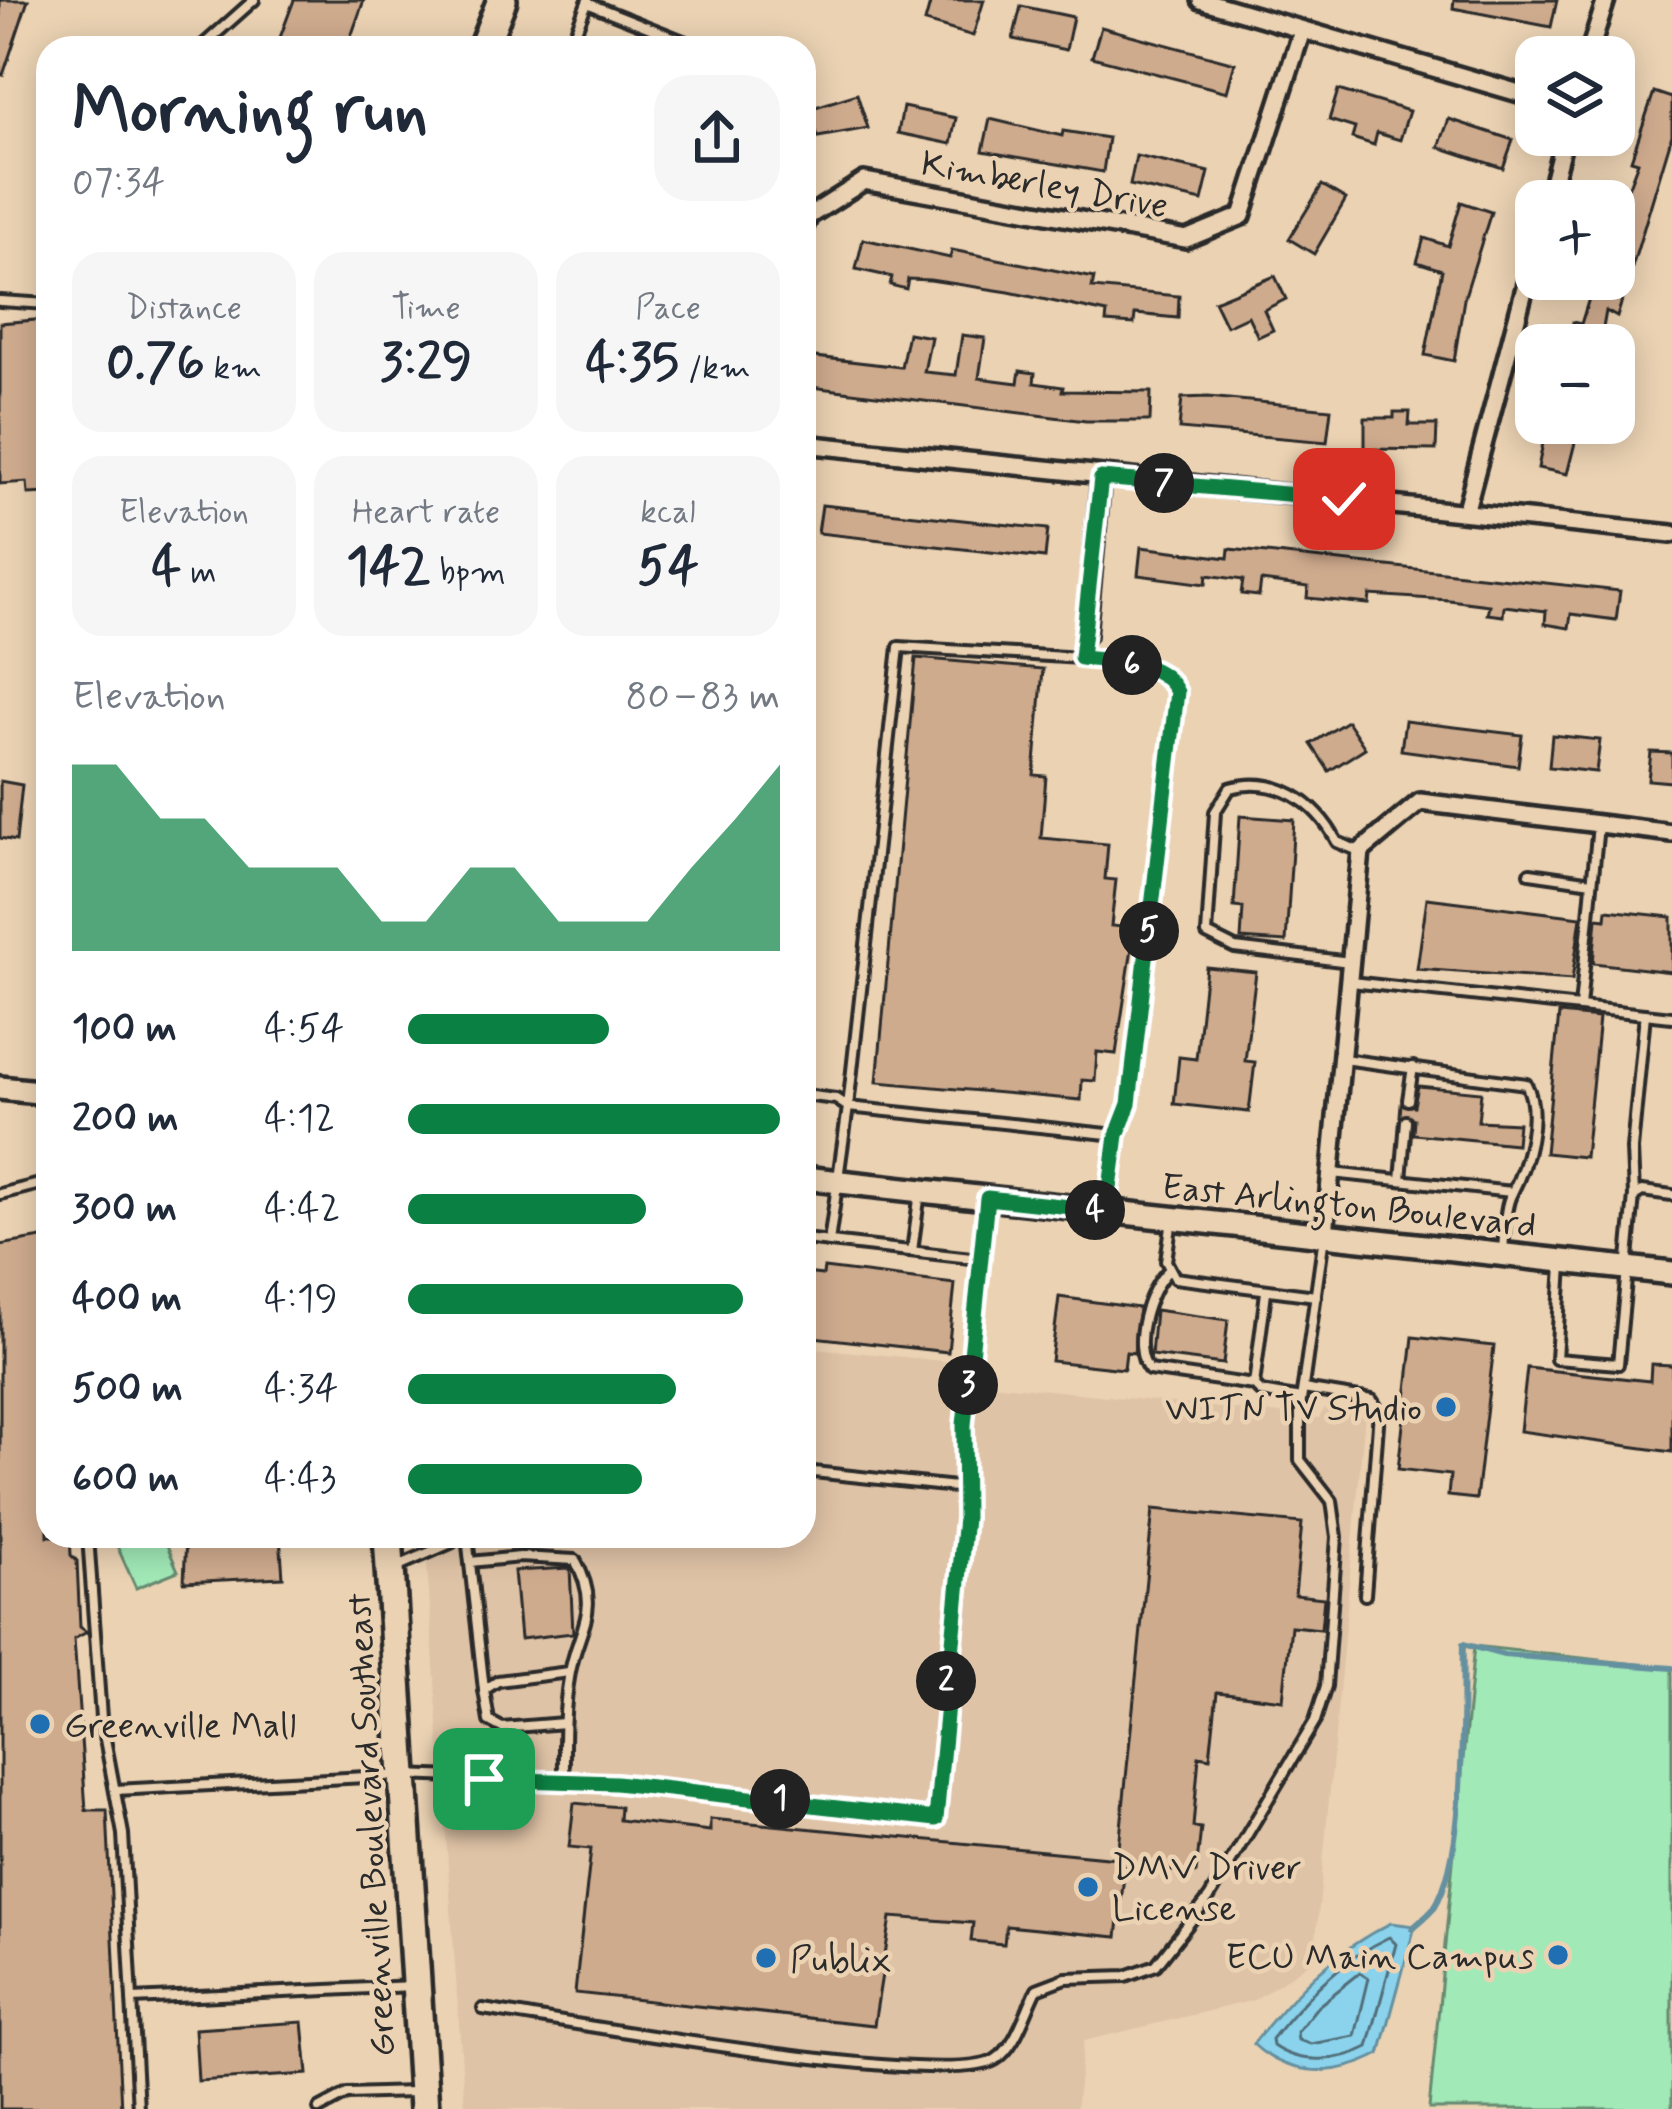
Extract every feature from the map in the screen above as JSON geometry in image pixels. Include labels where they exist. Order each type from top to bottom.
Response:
[{"type":"highway","points":[[490,36],[502,0]]},
{"type":"highway","name":"Greenville Boulevard Southeast","points":[[388,1548],[423,2100]]},
{"type":"main road","points":[[0,1088],[36,1092]]},
{"type":"main road","name":"East Arlington Boulevard","points":[[816,1179],[1672,1273]]},
{"type":"street","points":[[1201,0],[1301,34],[1515,92]]},
{"type":"street","points":[[1595,36],[1606,0]]},
{"type":"street","name":"Kimberley Drive","points":[[816,212],[864,182],[1186,239],[1241,216],[1301,34]]},
{"type":"street","points":[[1466,509],[1522,300]]},
{"type":"street","points":[[816,445],[1101,478],[1466,509],[1672,534]]},
{"type":"street","points":[[1087,635],[1101,478]]},
{"type":"street","points":[[1324,1234],[1361,851],[1420,802],[1672,833]]},
{"type":"lane","points":[[214,36],[254,0]]},
{"type":"lane","points":[[574,36],[588,1],[672,36]]},
{"type":"lane","points":[[0,301],[36,303]]},
{"type":"lane","points":[[1081,658],[1087,635]]},
{"type":"lane","points":[[829,1242],[899,646],[1081,658],[1154,668],[1170,678],[1177,692],[1129,1104],[1117,1135],[1107,1211]]},
{"type":"lane","points":[[1350,962],[1235,948],[1207,934],[1204,917],[1215,812],[1230,788],[1294,791],[1325,818],[1336,842],[1361,851]]},
{"type":"lane","points":[[1580,1007],[1598,824]]},
{"type":"lane","points":[[1531,873],[1592,882]]},
{"type":"lane","points":[[1348,982],[1672,1017]]},
{"type":"lane","points":[[1562,1261],[1556,1359],[1618,1364],[1645,1014]]},
{"type":"lane","points":[[1341,1059],[1526,1084],[1532,1106],[1525,1172],[1512,1192],[1502,1254]]},
{"type":"lane","points":[[1408,1100],[1413,1067]]},
{"type":"lane","points":[[816,1098],[848,1107],[1117,1135]]},
{"type":"lane","points":[[1400,1180],[1406,1121]]},
{"type":"lane","points":[[1330,1173],[1512,1192]]},
{"type":"lane","points":[[0,1194],[36,1185]]},
{"type":"lane","points":[[912,1251],[920,1191]]},
{"type":"lane","points":[[1634,1196],[1642,1191],[1672,1195]]},
{"type":"lane","points":[[115,1790],[404,1775],[616,1783],[936,1819],[965,1488],[964,1425],[987,1198]]},
{"type":"lane","points":[[1172,1218],[1168,1271],[1150,1292],[1143,1364],[1162,1374],[1254,1385],[1261,1392],[1372,1400],[1379,1411],[1365,1595]]},
{"type":"lane","points":[[483,2008],[862,2064],[970,2069],[998,2060],[1036,1989],[1066,1978],[1126,1976],[1156,1965],[1209,1898],[1315,1721],[1325,1686],[1337,1537],[1332,1501],[1300,1460],[1302,1394],[1324,1234]]},
{"type":"lane","points":[[816,1240],[980,1258]]},
{"type":"lane","points":[[1168,1271],[1175,1278],[1316,1296]]},
{"type":"lane","points":[[1254,1385],[1266,1292]]},
{"type":"lane","points":[[816,1472],[965,1488]]},
{"type":"lane","points":[[89,1548],[100,1718],[123,1834],[139,2109]]},
{"type":"lane","points":[[389,1570],[440,1548]]},
{"type":"lane","points":[[468,1548],[490,1721],[502,1728],[564,1723]]},
{"type":"lane","points":[[470,1562],[575,1559],[585,1577],[590,1618],[569,1672],[564,1783]]},
{"type":"lane","points":[[484,1690],[498,1682],[569,1672]]},
{"type":"lane","points":[[132,2000],[415,1986]]},
{"type":"lane","points":[[319,2109],[347,2094],[423,2100]]},
{"type":"shaded area","points":[[816,1348],[953,1362],[981,1383],[1319,1418],[1324,1409],[1365,1414],[1314,1960],[1254,2000],[1084,2041],[1076,2109],[465,2109],[426,1548],[816,1548]]},
{"type":"green space","points":[[118,1548],[168,1548],[178,1571],[136,1588]]},
{"type":"green space","name":"ECU Main Campus","points":[[1474,1646],[1672,1668],[1672,2109],[1429,2109]]},
{"type":"water","points":[[1391,1923],[1415,1926],[1380,2054],[1347,2067],[1314,2070],[1282,2063],[1253,2044],[1315,1975]]},
{"type":"building","points":[[0,0],[28,0],[3,75],[0,74]]},
{"type":"building","points":[[294,0],[364,0],[351,36],[281,36]]},
{"type":"building","points":[[931,0],[984,0],[973,36],[925,22]]},
{"type":"building","points":[[1454,0],[1557,0],[1551,27],[1453,8]]},
{"type":"building","points":[[1021,6],[1073,17],[1066,50],[1013,39]]},
{"type":"building","points":[[1101,27],[1235,63],[1227,92],[1092,57]]},
{"type":"building","points":[[1338,90],[1409,111],[1400,140],[1377,133],[1374,145],[1352,138],[1355,128],[1329,120]]},
{"type":"building","points":[[1654,92],[1672,98],[1672,135],[1635,257],[1635,180],[1631,180],[1638,162],[1631,160]]},
{"type":"building","points":[[857,94],[868,128],[818,137],[816,107]]},
{"type":"building","points":[[903,107],[956,118],[951,144],[898,133]]},
{"type":"building","points":[[990,119],[1062,136],[1063,131],[1108,138],[1103,172],[983,151]]},
{"type":"building","points":[[1449,119],[1513,140],[1503,168],[1439,147]]},
{"type":"building","points":[[1136,156],[1209,172],[1202,201],[1130,185]]},
{"type":"building","points":[[1322,185],[1346,199],[1314,254],[1289,239]]},
{"type":"building","points":[[1461,202],[1491,212],[1464,299],[1454,361],[1425,355],[1442,270],[1417,262],[1424,238],[1448,246]]},
{"type":"building","points":[[863,239],[950,258],[952,250],[1094,278],[1092,288],[1179,296],[1178,318],[1135,314],[1134,324],[1106,322],[1107,313],[1009,292],[930,280],[908,279],[906,289],[890,285],[892,277],[856,269]]},
{"type":"building","points":[[1275,276],[1286,299],[1264,310],[1273,330],[1258,337],[1248,316],[1226,326],[1214,301]]},
{"type":"building","points":[[1588,300],[1622,300],[1617,317],[1606,311],[1604,324],[1581,324]]},
{"type":"building","points":[[36,320],[36,494],[28,494],[27,482],[0,484],[0,323]]},
{"type":"building","points":[[908,333],[931,337],[924,372],[956,375],[962,335],[985,338],[979,378],[1018,383],[1020,371],[1035,373],[1034,383],[1063,387],[1062,391],[1151,392],[1150,421],[1086,421],[816,388],[816,357],[901,367]]},
{"type":"building","points":[[1182,398],[1331,409],[1327,442],[1179,429]]},
{"type":"building","points":[[1394,412],[1410,412],[1409,425],[1437,425],[1436,450],[1365,449],[1365,418],[1394,418]]},
{"type":"building","points":[[1543,444],[1575,444],[1567,474],[1538,468]]},
{"type":"building","points":[[822,505],[1048,529],[1045,558],[818,533]]},
{"type":"building","points":[[1141,547],[1228,558],[1229,549],[1620,591],[1616,620],[1571,614],[1569,628],[1545,624],[1546,611],[1504,606],[1503,616],[1487,614],[1489,605],[1449,600],[1370,595],[1369,604],[1307,598],[1308,587],[1261,581],[1259,596],[1241,594],[1243,580],[1207,575],[1206,584],[1138,575]]},
{"type":"building","points":[[916,658],[1043,669],[1034,775],[1046,776],[1041,838],[1108,844],[1105,879],[1116,880],[1111,926],[1135,928],[1116,1054],[1097,1052],[1095,1081],[1082,1080],[1081,1100],[877,1082]]},
{"type":"building","points":[[1347,721],[1365,748],[1329,771],[1311,744]]},
{"type":"building","points":[[1405,721],[1522,735],[1518,766],[1401,750]]},
{"type":"building","points":[[1552,735],[1600,740],[1596,772],[1549,767]]},
{"type":"building","points":[[1651,752],[1672,753],[1672,782],[1648,780]]},
{"type":"building","points":[[0,781],[22,785],[16,841],[0,838]]},
{"type":"building","points":[[1240,816],[1294,820],[1286,942],[1241,939],[1243,908],[1234,907]]},
{"type":"building","points":[[1427,898],[1581,917],[1572,980],[1417,969]]},
{"type":"building","points":[[1607,910],[1672,917],[1672,972],[1593,963],[1597,918],[1606,919]]},
{"type":"building","points":[[1206,967],[1256,972],[1245,1061],[1255,1062],[1249,1112],[1174,1104],[1179,1057],[1196,1059]]},
{"type":"building","points":[[1559,1014],[1599,1018],[1585,1157],[1545,1153]]},
{"type":"building","points":[[1418,1086],[1481,1092],[1478,1121],[1518,1123],[1516,1144],[1413,1134],[1414,1119],[1400,1116],[1401,1104],[1414,1106]]},
{"type":"building","name":"Greenville Mall","points":[[36,1239],[36,1548],[71,1548],[77,1561],[80,1627],[87,1632],[74,1639],[86,1810],[107,1810],[121,2109],[0,2109],[0,1245]]},
{"type":"building","points":[[824,1268],[955,1284],[948,1352],[816,1337],[816,1274],[823,1275]]},
{"type":"building","points":[[1059,1297],[1139,1308],[1134,1353],[1126,1352],[1124,1369],[1051,1361]]},
{"type":"building","points":[[1155,1310],[1228,1320],[1223,1364],[1151,1355]]},
{"type":"building","name":"WITN TV Studio","points":[[1413,1337],[1494,1346],[1476,1499],[1448,1496],[1450,1475],[1398,1469]]},
{"type":"building","points":[[1651,1364],[1672,1365],[1672,1452],[1520,1431],[1527,1368],[1650,1381]]},
{"type":"building","points":[[1153,1509],[1302,1523],[1295,1595],[1324,1598],[1321,1629],[1291,1626],[1283,1700],[1217,1692],[1210,1758],[1199,1756],[1193,1827],[1201,1828],[1196,1873],[1125,1867],[1117,1937],[1006,1926],[1004,1944],[971,1941],[973,1923],[891,1917],[874,2025],[575,1993],[591,1849],[569,1847],[574,1803],[620,1807],[619,1820],[710,1831],[710,1819],[1118,1858]]},
{"type":"building","points":[[185,1548],[281,1548],[283,1577],[184,1582]]},
{"type":"building","points":[[570,1568],[573,1633],[520,1639],[514,1571]]},
{"type":"building","points":[[303,2022],[308,2074],[198,2081],[195,2029]]},
{"type":"waterway","points":[[1413,1928],[1434,1908],[1453,1853],[1463,1644],[1504,1655],[1672,1668]]},
{"type":"place","name":"WITN TV Studio","points":[[1446,1407]]},
{"type":"place","name":"Greenville Mall","points":[[40,1724]]},
{"type":"place","name":"DMV Driver License","points":[[1088,1887]]},
{"type":"place","name":"ECU Main Campus","points":[[1558,1955]]},
{"type":"place","name":"Publix","points":[[766,1958]]},
{"type":"route","points":[[484,1779],[616,1783],[936,1819],[946,1675],[965,1518],[964,1425],[987,1198],[1107,1211],[1117,1135],[1129,1104],[1177,692],[1170,678],[1154,668],[1081,658],[1101,478],[1344,499]]}]
